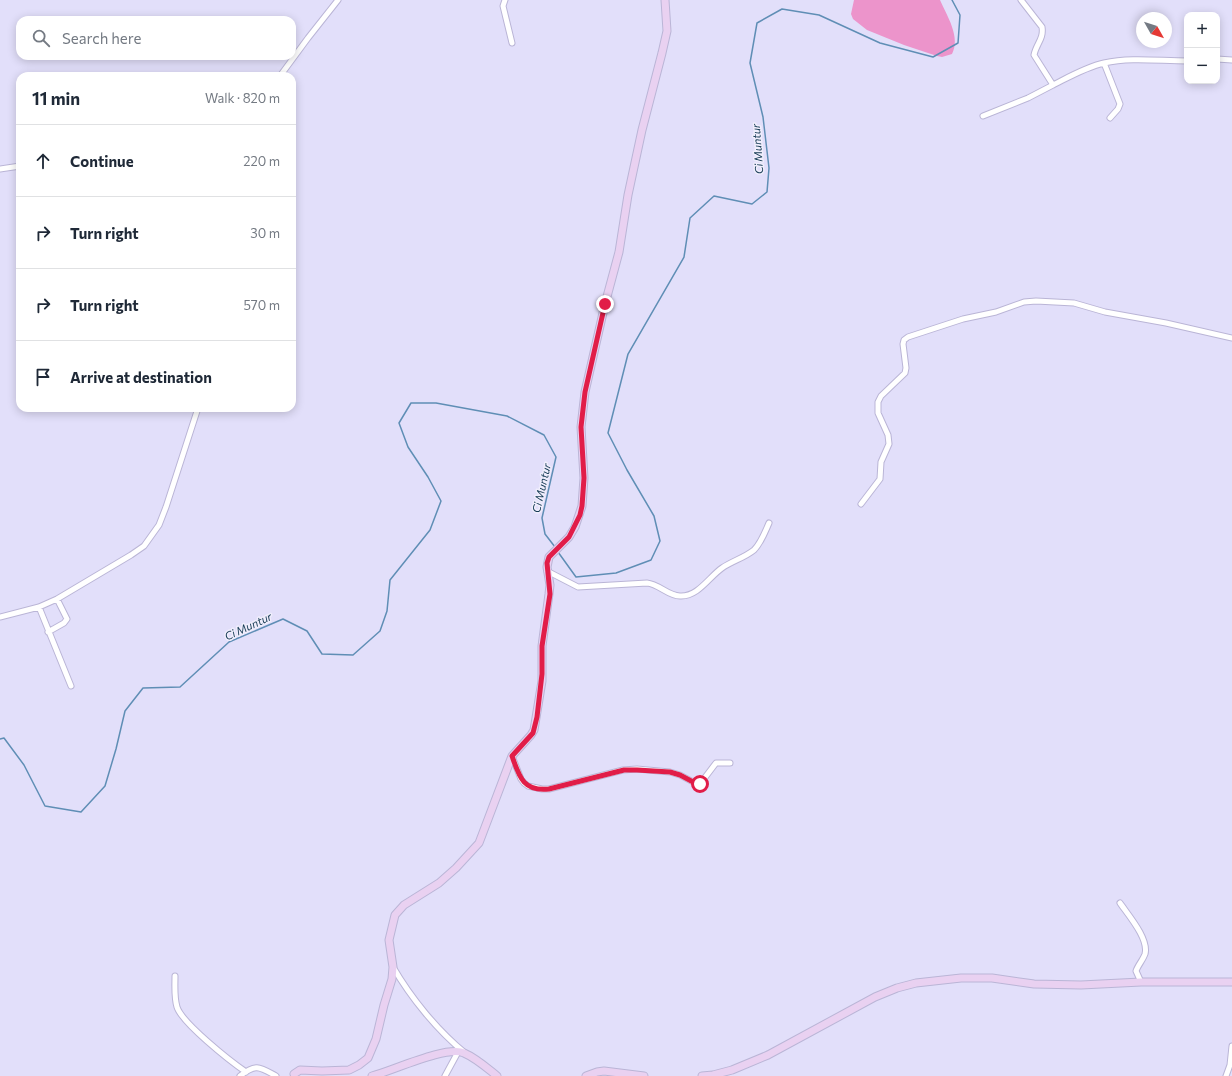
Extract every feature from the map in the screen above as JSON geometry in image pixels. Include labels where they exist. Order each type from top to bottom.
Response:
[{"type":"main road","points":[[291,1075],[300,1070],[322,1072],[350,1070],[359,1066],[368,1058],[376,1039],[384,1004],[392,979],[393,966],[389,940],[395,915],[404,905],[439,883],[456,868],[479,843],[512,756],[533,733],[537,717],[542,674],[542,646],[550,594],[547,563],[549,557],[569,537],[580,515],[582,506],[584,478],[581,427],[585,392],[605,304],[619,252],[628,196],[642,130],[667,31],[665,0]]},
{"type":"main road","points":[[702,1076],[732,1070],[768,1055],[875,997],[897,988],[916,983],[961,978],[992,978],[1043,984],[1081,985],[1141,982],[1232,982]]},
{"type":"main road","points":[[372,1076],[436,1055],[458,1052],[468,1055],[497,1076]]},
{"type":"main road","points":[[586,1076],[604,1071],[644,1076]]},
{"type":"main road","points":[[291,1075],[322,1076]]},
{"type":"street","points":[[296,54],[338,0]]},
{"type":"street","points":[[505,0],[503,6],[512,43]]},
{"type":"street","points":[[1021,0],[1042,28],[1042,38],[1034,55],[1053,85]]},
{"type":"street","points":[[1220,59],[1232,60]]},
{"type":"street","points":[[283,72],[292,60]]},
{"type":"street","points":[[983,116],[1028,98],[1081,71],[1104,63],[1133,60],[1184,61]]},
{"type":"street","points":[[1104,63],[1120,104],[1118,109],[1110,118]]},
{"type":"street","points":[[0,169],[16,167]]},
{"type":"street","points":[[861,504],[880,479],[881,462],[888,444],[888,435],[878,413],[878,402],[881,396],[905,373],[906,368],[903,344],[904,340],[908,337],[964,319],[996,312],[1024,302],[1036,301],[1074,303],[1105,312],[1166,323],[1232,338]]},
{"type":"street","points":[[0,617],[39,607],[57,599],[131,556],[144,546],[159,525],[197,412]]},
{"type":"street","points":[[547,571],[578,587],[646,583],[657,585],[673,595],[684,596],[700,589],[721,569],[755,549],[769,523]]},
{"type":"street","points":[[48,632],[64,623],[67,619],[57,599]]},
{"type":"street","points":[[39,607],[71,686]]},
{"type":"street","points":[[512,756],[524,783],[528,786],[546,789],[624,770],[670,772],[700,784],[716,763],[730,763]]},
{"type":"street","points":[[1120,903],[1145,943],[1145,953],[1136,971],[1141,982]]},
{"type":"street","points":[[393,966],[403,984],[416,1002],[456,1045],[468,1055]]},
{"type":"street","points":[[176,976],[174,997],[179,1013],[208,1041],[246,1072]]},
{"type":"street","points":[[1228,1075],[1232,1046]]},
{"type":"street","points":[[445,1076],[458,1052]]},
{"type":"street","points":[[240,1076],[251,1069],[262,1067],[276,1076]]},
{"type":"shaded area","points":[[854,0],[940,0],[954,34],[955,41],[952,54],[942,57],[937,56],[867,30],[853,19],[851,14]]},
{"type":"waterway","name":"Ci Muntur","points":[[558,552],[576,577],[616,573],[651,560],[660,541],[654,516],[627,470],[608,433],[628,354],[684,257],[690,218],[714,196],[752,204],[767,192],[769,168],[763,117],[750,63],[757,23],[782,9],[819,15],[880,43],[933,57],[958,43],[960,15],[952,0]]},
{"type":"waterway","name":"Ci Muntur","points":[[0,739],[4,738],[24,765],[45,806],[81,812],[105,786],[125,711],[143,688],[180,687],[229,642],[283,619],[307,631],[322,654],[353,655],[380,631],[387,611],[390,580],[430,530],[441,501],[428,477],[408,447],[399,423],[411,403],[436,403],[507,416],[544,435],[556,457],[542,518],[545,534],[555,547]]},
{"type":"route","points":[[605,304],[599,337],[585,392],[581,427],[584,478],[582,506],[575,527],[569,537],[549,557],[547,563],[550,594],[542,646],[542,674],[537,717],[533,733],[512,756],[524,783],[528,786],[542,789],[549,789],[624,770],[670,772],[700,784]]}]
